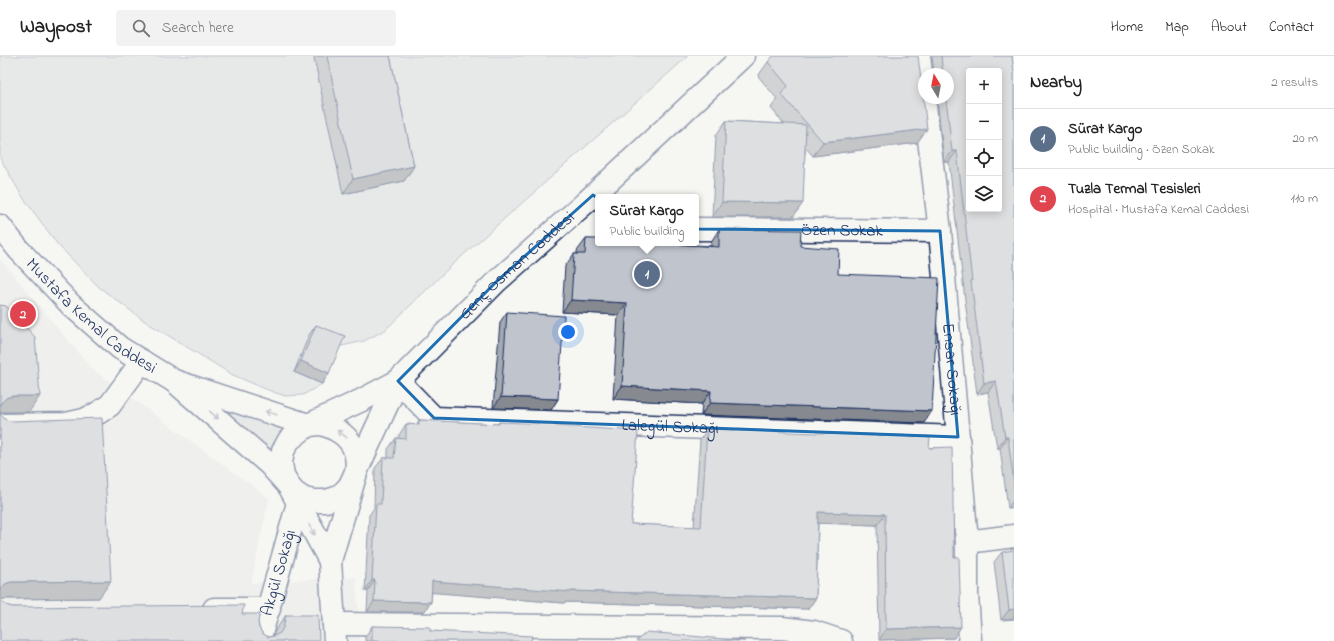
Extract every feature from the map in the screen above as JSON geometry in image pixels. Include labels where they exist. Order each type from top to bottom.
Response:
[{"type":"street","name":"Genç Osman Caddesi","points":[[599,194],[743,56]]},
{"type":"street","name":"Ensar Sokağı","points":[[919,56],[940,231],[967,542],[966,594],[970,639],[968,641]]},
{"type":"street","name":"Genç Osman Caddesi","points":[[330,561],[283,475],[281,464],[283,451],[290,440],[308,425],[362,400],[398,381],[496,282],[595,198]]},
{"type":"street","name":"Mustafa Kemal Caddesi","points":[[0,226],[19,250],[71,305],[120,348],[174,381],[269,464],[293,494]]},
{"type":"street","name":"Özen Sokak","points":[[699,229],[940,231]]},
{"type":"street","points":[[0,425],[66,424],[84,420],[110,405],[142,361]]},
{"type":"street","name":"Mustafa Kemal Caddesi","points":[[174,381],[308,425]]},
{"type":"street","name":"Genç Osman Caddesi","points":[[293,494],[295,493],[304,499],[326,501],[336,498],[345,491],[356,473],[398,381]]},
{"type":"street","name":"Lalegül Sokağı","points":[[398,381],[434,418],[958,436]]},
{"type":"street","name":"Genç Osman Caddesi","points":[[308,425],[322,424],[342,433],[350,442],[356,453],[358,463],[330,561],[335,633]]},
{"type":"street","name":"Akgül Sokağı","points":[[259,641],[269,609],[293,494]]},
{"type":"street","points":[[967,542],[1014,536]]},
{"type":"street","points":[[198,609],[269,609]]},
{"type":"street","points":[[335,633],[782,628],[814,632],[841,641]]},
{"type":"highlighted area","points":[[593,195],[622,215],[642,222],[692,229],[940,231],[958,437],[434,418],[398,381],[496,282]]},
{"type":"shaded area","points":[[0,56],[688,56],[452,265],[385,330],[364,341],[337,347],[322,384],[303,395],[285,396],[233,375],[146,322],[99,287],[58,245],[22,196],[0,158]]},
{"type":"shaded area","points":[[0,259],[91,368],[269,498],[251,583],[356,577],[360,641],[0,641]]},
{"type":"shaded area","points":[[211,404],[290,429],[276,453]]},
{"type":"building","points":[[327,56],[390,56],[414,166],[353,179]]},
{"type":"building","points":[[773,56],[918,56],[919,68],[918,68],[918,104],[924,104],[927,129],[823,142],[781,94],[788,86],[768,62]]},
{"type":"building","points":[[941,56],[1012,56],[1014,73],[1014,485],[1008,437],[1005,437],[996,381],[984,383],[957,151],[952,151],[947,104],[954,104],[954,68],[942,68]]},
{"type":"building","points":[[726,121],[806,125],[803,203],[722,202]]},
{"type":"building","points":[[719,229],[801,230],[800,246],[839,249],[838,274],[939,278],[932,411],[710,403],[711,391],[622,386],[627,303],[571,300],[574,254],[585,254],[586,239],[595,239],[595,246],[719,247]]},
{"type":"building","points":[[0,305],[6,306],[35,337],[40,396],[11,396],[6,398],[0,405]]},
{"type":"building","points":[[507,312],[564,316],[558,399],[501,397]]},
{"type":"building","points":[[316,325],[345,336],[329,373],[301,361]]},
{"type":"building","points":[[0,412],[6,420],[12,421],[102,418],[111,581],[11,582],[5,584],[0,591]]},
{"type":"building","points":[[419,420],[499,424],[499,422],[556,424],[556,426],[638,431],[631,524],[701,527],[707,429],[930,437],[929,448],[952,447],[954,557],[959,557],[961,627],[886,629],[885,514],[818,512],[816,598],[571,592],[432,581],[431,602],[374,601],[375,580],[372,580],[376,504],[381,504],[383,458],[394,458],[396,438],[406,439],[406,424],[419,425]]},
{"type":"building","points":[[1014,550],[1014,609],[1009,610],[1002,552]]},
{"type":"building","points":[[0,598],[6,605],[12,607],[244,605],[242,614],[260,614],[258,621],[259,628],[262,633],[268,637],[280,633],[283,628],[286,615],[318,615],[319,641],[0,641]]},
{"type":"building","points":[[372,626],[430,627],[430,631],[532,636],[531,641],[372,641]]},
{"type":"building","points":[[647,632],[745,641],[636,641]]},
{"type":"place","name":"Sürat Kargo","points":[[647,274]]},
{"type":"place","name":"Tuzla Termal Tesisleri","points":[[23,314]]}]
